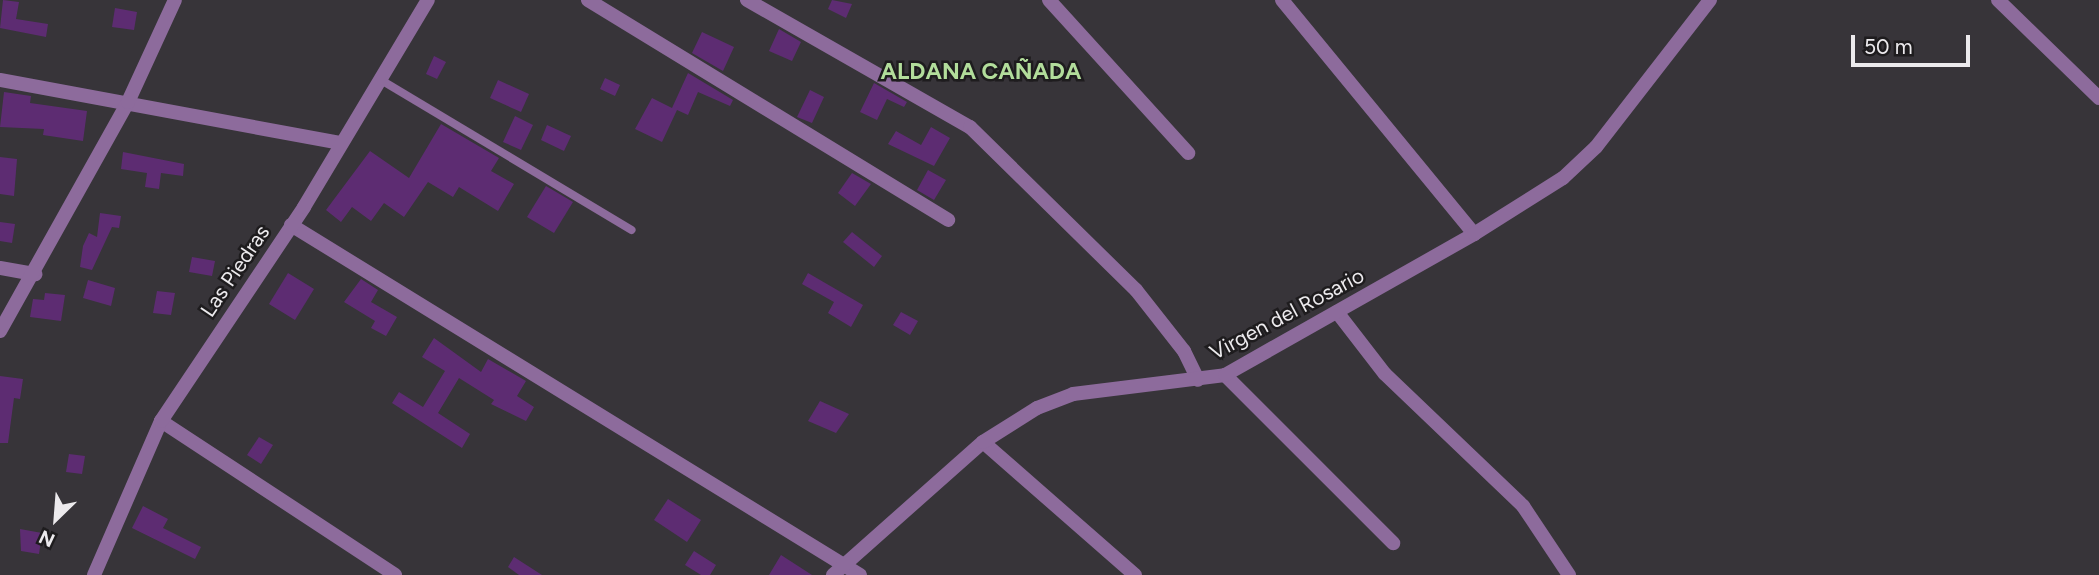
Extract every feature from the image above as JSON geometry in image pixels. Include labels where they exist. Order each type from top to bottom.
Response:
[{"type":"street","points":[[0,331],[128,102],[175,0]]},
{"type":"street","name":"Las Piedras","points":[[94,575],[161,421],[292,225],[428,0]]},
{"type":"street","points":[[588,0],[948,220]]},
{"type":"street","points":[[747,0],[970,127],[1136,290],[1184,351],[1198,380]]},
{"type":"street","points":[[1049,0],[1188,153]]},
{"type":"street","points":[[1282,0],[1474,234]]},
{"type":"street","name":"Virgen del Rosario","points":[[838,570],[983,442],[1037,408],[1073,394],[1225,375],[1474,234],[1563,178],[1596,148],[1710,0]]},
{"type":"street","points":[[1998,0],[2099,98]]},
{"type":"street","points":[[0,79],[341,144]]},
{"type":"street","points":[[292,225],[838,570],[860,575]]},
{"type":"street","points":[[0,268],[34,274]]},
{"type":"street","points":[[1337,312],[1385,374],[1523,506],[1569,575]]},
{"type":"street","points":[[1225,375],[1393,543]]},
{"type":"street","points":[[161,421],[395,575]]},
{"type":"street","points":[[983,442],[1135,575]]},
{"type":"lane","points":[[381,79],[632,230]]},
{"type":"building","points":[[3,0],[19,2],[16,19],[48,24],[46,37],[0,28]]},
{"type":"building","points":[[832,0],[852,4],[846,18],[828,9]]},
{"type":"building","points":[[115,8],[137,12],[134,30],[112,27]]},
{"type":"building","points":[[779,29],[801,42],[792,61],[769,51]]},
{"type":"building","points":[[702,32],[734,47],[723,71],[692,53]]},
{"type":"building","points":[[434,56],[446,62],[437,79],[426,74]]},
{"type":"building","points":[[688,73],[733,100],[730,106],[698,92],[688,115],[677,110],[662,142],[635,129],[652,98],[672,108]]},
{"type":"building","points":[[605,78],[620,85],[615,96],[600,89]]},
{"type":"building","points":[[498,80],[529,94],[521,112],[490,98]]},
{"type":"building","points":[[874,83],[907,102],[904,107],[887,99],[877,120],[860,112]]},
{"type":"building","points":[[810,90],[824,97],[812,123],[797,117]]},
{"type":"building","points":[[4,92],[31,96],[30,103],[87,111],[83,141],[43,135],[44,129],[0,127]]},
{"type":"building","points":[[515,116],[533,125],[521,150],[503,142]]},
{"type":"building","points":[[441,124],[499,158],[491,171],[514,184],[498,211],[459,187],[453,197],[428,182],[404,217],[384,203],[371,221],[352,207],[341,222],[326,210],[370,151],[409,178]]},
{"type":"building","points":[[547,125],[571,136],[564,151],[541,140]]},
{"type":"building","points":[[931,127],[950,138],[934,166],[888,144],[896,131],[921,145]]},
{"type":"building","points":[[123,152],[184,164],[183,176],[161,173],[159,189],[145,187],[147,173],[121,169]]},
{"type":"building","points":[[0,157],[17,159],[14,196],[0,194]]},
{"type":"building","points":[[928,170],[946,180],[934,200],[917,190]]},
{"type":"building","points":[[852,173],[871,184],[855,206],[838,193]]},
{"type":"building","points":[[546,186],[573,202],[554,233],[527,217]]},
{"type":"building","points":[[100,213],[121,216],[119,228],[112,227],[92,270],[80,267],[83,246],[89,233],[97,237]]},
{"type":"building","points":[[0,222],[15,224],[12,243],[0,241]]},
{"type":"building","points":[[852,232],[882,256],[874,267],[843,242]]},
{"type":"building","points":[[192,257],[215,261],[212,276],[189,272]]},
{"type":"building","points":[[288,273],[314,289],[295,320],[269,304]]},
{"type":"building","points":[[808,273],[863,305],[851,327],[828,313],[834,302],[802,284]]},
{"type":"building","points":[[361,279],[378,290],[371,302],[397,317],[386,336],[371,328],[375,321],[344,302]]},
{"type":"building","points":[[88,280],[115,288],[111,306],[83,298]]},
{"type":"building","points":[[157,291],[175,293],[171,315],[153,313]]},
{"type":"building","points":[[45,293],[65,295],[61,321],[30,317],[33,299],[44,300]]},
{"type":"building","points":[[901,312],[918,321],[910,335],[893,325]]},
{"type":"building","points":[[434,338],[481,372],[488,359],[526,381],[517,396],[534,407],[526,421],[491,404],[494,400],[459,378],[438,413],[470,434],[462,448],[392,403],[399,392],[423,407],[445,371],[422,357]]},
{"type":"building","points":[[0,376],[23,379],[20,399],[14,398],[8,443],[0,443]]},
{"type":"building","points":[[820,401],[849,414],[836,433],[808,421]]},
{"type":"building","points":[[259,437],[273,445],[261,464],[247,455]]},
{"type":"building","points":[[69,454],[85,456],[82,474],[66,472]]},
{"type":"building","points":[[668,499],[701,520],[687,542],[654,520]]},
{"type":"building","points":[[143,506],[168,519],[163,528],[201,547],[195,559],[132,528]]},
{"type":"building","points":[[20,529],[42,533],[39,554],[21,551]]},
{"type":"building","points":[[694,551],[716,565],[710,575],[701,575],[685,565]]},
{"type":"building","points":[[781,555],[812,575],[769,575]]},
{"type":"building","points":[[514,557],[542,575],[519,575],[508,567]]},
{"type":"district","name":"ALDANA CAÑADA","points":[[981,71]]}]
